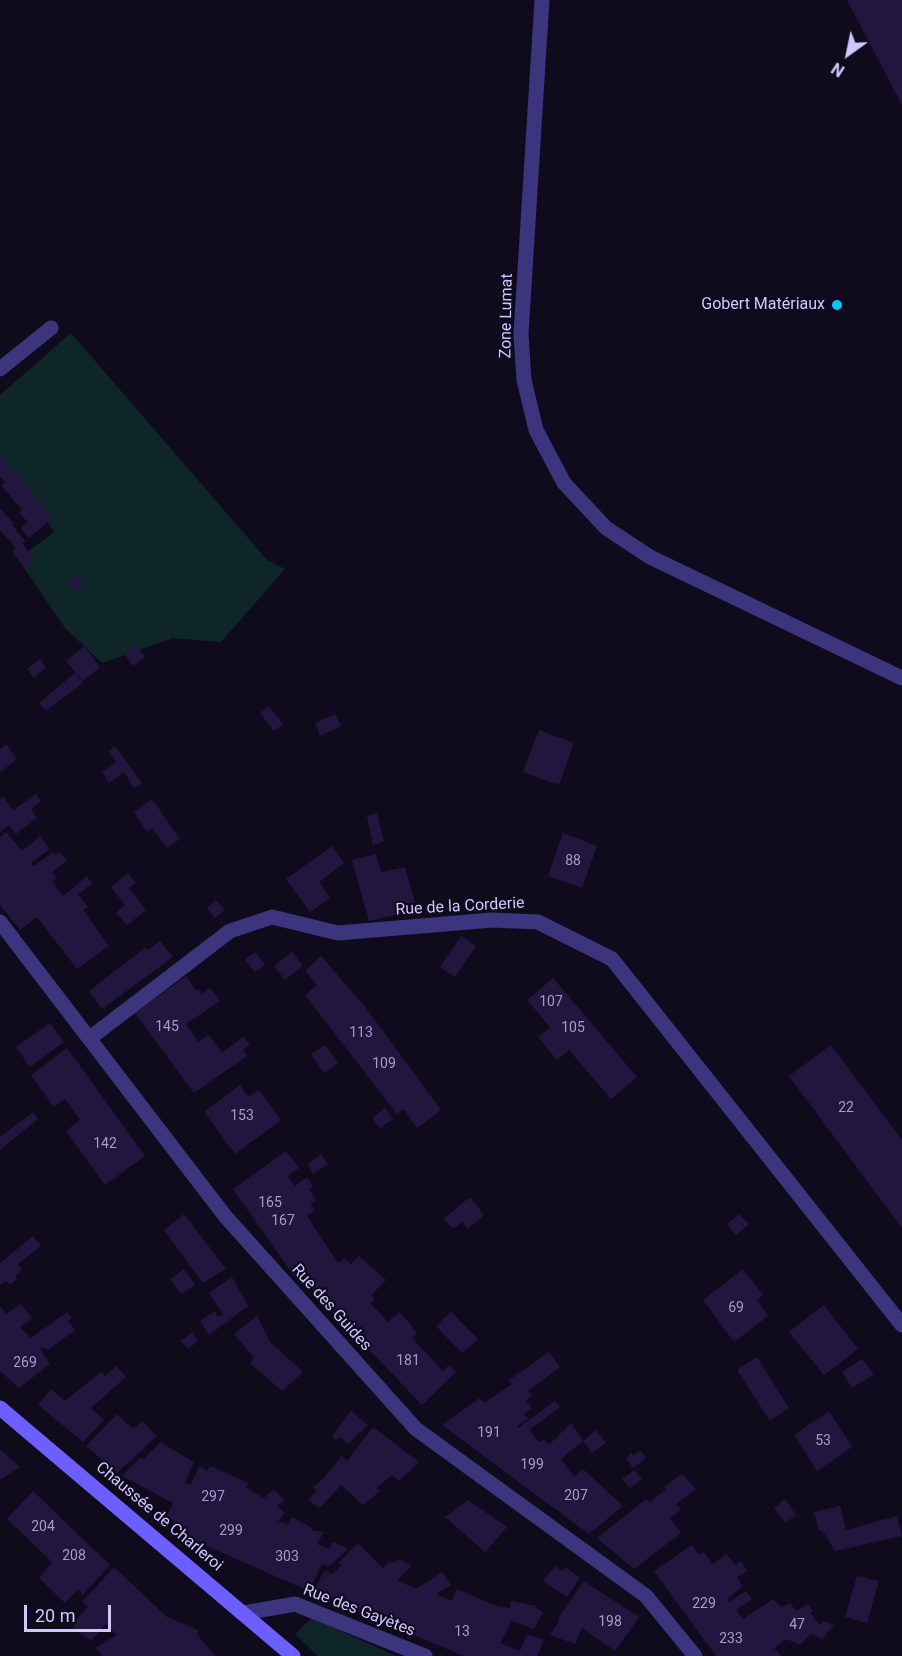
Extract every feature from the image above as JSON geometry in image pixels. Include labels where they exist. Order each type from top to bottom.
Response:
[{"type":"main road","name":"Chaussée de Charleroi","points":[[0,1408],[293,1656]]},
{"type":"street","name":"Zone Lumat","points":[[542,0],[521,334],[524,380],[536,430],[564,483],[606,528],[650,557],[902,678]]},
{"type":"street","points":[[0,369],[51,328]]},
{"type":"street","name":"Rue de la Corderie","points":[[90,1038],[230,931],[272,918],[338,933],[492,920],[538,922],[612,959],[902,1325]]},
{"type":"street","name":"Rue des Guides","points":[[0,922],[225,1216],[416,1429],[646,1596],[695,1656]]},
{"type":"street","name":"Rue des Gayètes","points":[[244,1613],[296,1604],[425,1656]]},
{"type":"green space","points":[[71,333],[267,560],[285,569],[221,642],[173,638],[102,663],[65,628],[18,559],[54,532],[0,455],[0,395]]},
{"type":"green space","points":[[312,1618],[396,1656],[318,1656],[295,1634]]},
{"type":"building","points":[[847,0],[902,0],[902,105]]},
{"type":"building","points":[[0,454],[53,518],[29,538],[21,528],[28,522],[19,513],[22,510],[1,485],[5,482],[0,477]]},
{"type":"building","points":[[0,508],[14,524],[12,525],[25,541],[22,543],[35,560],[25,568],[12,552],[16,548],[0,530]]},
{"type":"building","points":[[76,575],[84,586],[75,593],[67,582]]},
{"type":"building","points":[[136,644],[145,657],[133,666],[124,653]]},
{"type":"building","points":[[84,646],[100,667],[83,681],[66,661]]},
{"type":"building","points":[[40,659],[46,667],[34,678],[27,669]]},
{"type":"building","points":[[75,673],[83,683],[46,711],[39,703]]},
{"type":"building","points":[[269,706],[283,724],[274,731],[260,713]]},
{"type":"building","points":[[335,714],[341,726],[320,736],[315,723]]},
{"type":"building","points":[[539,730],[574,743],[559,785],[523,772]]},
{"type":"building","points":[[6,744],[17,759],[0,772],[0,749]]},
{"type":"building","points":[[115,746],[142,783],[134,788],[124,772],[109,783],[102,772],[116,762],[108,751]]},
{"type":"building","points":[[36,794],[41,801],[31,809],[37,818],[16,834],[9,825],[0,832],[0,799],[3,796],[13,810]]},
{"type":"building","points":[[152,799],[180,839],[167,848],[152,828],[147,832],[134,812]]},
{"type":"building","points":[[377,813],[384,842],[373,845],[367,816]]},
{"type":"building","points":[[6,832],[22,851],[40,836],[50,849],[31,863],[34,866],[53,852],[56,855],[60,852],[67,860],[52,872],[57,878],[52,881],[63,896],[87,876],[92,884],[78,894],[88,907],[83,910],[109,946],[77,969],[37,917],[20,930],[0,905],[0,837]]},
{"type":"building","points":[[563,833],[597,846],[582,888],[548,876]]},
{"type":"building","points":[[332,846],[344,863],[319,882],[330,898],[310,912],[286,879]]},
{"type":"building","points":[[376,854],[381,872],[405,867],[417,910],[369,921],[352,860]]},
{"type":"building","points":[[128,873],[136,883],[129,888],[146,910],[127,925],[116,913],[125,905],[111,887]]},
{"type":"building","points":[[216,900],[225,910],[215,918],[207,908]]},
{"type":"building","points":[[461,936],[476,946],[455,977],[440,967]]},
{"type":"building","points":[[160,941],[173,957],[102,1009],[89,991],[145,948],[148,950]]},
{"type":"building","points":[[255,952],[265,965],[255,972],[245,960]]},
{"type":"building","points":[[292,952],[303,966],[285,980],[274,966]]},
{"type":"building","points":[[321,956],[366,1008],[441,1110],[417,1128],[404,1109],[397,1114],[305,995],[317,985],[305,971]]},
{"type":"building","points":[[186,976],[196,991],[199,989],[202,994],[210,988],[220,1001],[186,1024],[198,1042],[209,1035],[222,1053],[243,1037],[250,1045],[243,1050],[247,1056],[194,1093],[135,1013]]},
{"type":"building","points":[[553,978],[637,1077],[611,1099],[569,1050],[557,1060],[538,1037],[550,1027],[527,1000]]},
{"type":"building","points":[[50,1023],[64,1042],[30,1067],[16,1047]]},
{"type":"building","points":[[325,1045],[338,1063],[324,1073],[311,1054]]},
{"type":"building","points":[[831,1045],[902,1140],[902,1228],[789,1076]]},
{"type":"building","points":[[67,1048],[145,1156],[105,1185],[66,1131],[80,1120],[65,1099],[54,1107],[31,1075]]},
{"type":"building","points":[[240,1085],[248,1097],[259,1090],[281,1120],[235,1154],[204,1112]]},
{"type":"building","points":[[385,1108],[393,1119],[380,1128],[372,1118]]},
{"type":"building","points":[[33,1112],[38,1119],[0,1150],[0,1137]]},
{"type":"building","points":[[286,1151],[299,1168],[287,1176],[295,1186],[307,1177],[313,1186],[309,1189],[316,1200],[310,1205],[315,1210],[307,1216],[338,1263],[344,1258],[351,1264],[359,1256],[386,1280],[371,1295],[375,1299],[370,1303],[388,1322],[400,1312],[417,1333],[412,1338],[443,1371],[449,1365],[456,1372],[422,1405],[297,1274],[294,1276],[233,1189]]},
{"type":"building","points":[[321,1154],[328,1164],[313,1174],[308,1164]]},
{"type":"building","points":[[470,1197],[484,1215],[468,1229],[462,1222],[453,1229],[443,1219]]},
{"type":"building","points":[[184,1214],[226,1269],[203,1283],[164,1230]]},
{"type":"building","points":[[739,1214],[749,1224],[736,1235],[727,1224]]},
{"type":"building","points":[[33,1236],[41,1246],[18,1264],[22,1269],[16,1275],[17,1279],[10,1284],[6,1281],[0,1285],[0,1263]]},
{"type":"building","points":[[184,1269],[195,1285],[181,1294],[170,1279]]},
{"type":"building","points":[[743,1269],[763,1295],[757,1300],[768,1316],[734,1342],[703,1300]]},
{"type":"building","points":[[232,1277],[248,1306],[209,1335],[200,1321],[215,1311],[218,1317],[223,1314],[209,1293]]},
{"type":"building","points":[[21,1304],[32,1318],[20,1327],[31,1338],[67,1312],[72,1318],[68,1321],[75,1330],[48,1350],[43,1347],[40,1349],[50,1364],[19,1388],[0,1371],[0,1306],[6,1314]]},
{"type":"building","points":[[824,1305],[858,1349],[824,1375],[789,1332]]},
{"type":"building","points":[[451,1312],[478,1339],[462,1353],[436,1326]]},
{"type":"building","points":[[257,1316],[270,1342],[303,1372],[282,1391],[250,1363],[254,1358],[234,1334]]},
{"type":"building","points":[[192,1332],[198,1341],[188,1349],[181,1341]]},
{"type":"building","points":[[549,1352],[560,1367],[528,1391],[532,1396],[526,1400],[532,1408],[524,1414],[528,1419],[517,1426],[518,1428],[555,1401],[560,1407],[529,1430],[539,1442],[544,1439],[549,1445],[571,1423],[578,1433],[583,1441],[561,1459],[574,1477],[583,1469],[623,1506],[589,1534],[442,1425],[480,1398],[484,1403],[512,1384],[509,1380]]},
{"type":"building","points":[[757,1357],[789,1408],[770,1421],[737,1370]]},
{"type":"building","points":[[862,1359],[874,1374],[852,1388],[842,1372]]},
{"type":"building","points":[[116,1366],[126,1377],[91,1408],[104,1420],[83,1442],[38,1405],[51,1389],[65,1401],[101,1372],[105,1376]]},
{"type":"building","points":[[351,1411],[368,1425],[348,1444],[340,1437],[336,1440],[332,1436]]},
{"type":"building","points":[[829,1411],[852,1447],[817,1471],[794,1435]]},
{"type":"building","points":[[117,1414],[133,1429],[142,1421],[157,1436],[117,1473],[86,1446]]},
{"type":"building","points":[[373,1427],[419,1462],[399,1481],[392,1475],[376,1488],[380,1491],[363,1505],[341,1485],[320,1508],[308,1500],[317,1491],[313,1487],[324,1478],[342,1456],[347,1461]]},
{"type":"building","points":[[596,1430],[606,1443],[592,1453],[583,1441]]},
{"type":"building","points":[[160,1442],[194,1462],[185,1482],[190,1485],[200,1466],[207,1471],[210,1466],[249,1483],[246,1488],[264,1498],[274,1489],[284,1500],[277,1506],[285,1513],[278,1521],[288,1525],[292,1517],[312,1528],[311,1530],[324,1532],[317,1544],[329,1549],[333,1542],[348,1549],[330,1566],[322,1564],[309,1591],[195,1541],[167,1515],[173,1503],[122,1476],[141,1457],[144,1459]]},
{"type":"building","points":[[0,1449],[20,1467],[0,1480]]},
{"type":"building","points":[[640,1450],[646,1458],[633,1468],[626,1459],[631,1452],[633,1455]]},
{"type":"building","points":[[634,1470],[642,1479],[630,1488],[622,1479]]},
{"type":"building","points":[[682,1474],[696,1489],[676,1504],[681,1509],[670,1518],[681,1533],[634,1569],[597,1538],[646,1499],[650,1502],[666,1489],[664,1487]]},
{"type":"building","points":[[33,1491],[110,1565],[83,1595],[78,1589],[65,1603],[39,1578],[52,1562],[7,1519]]},
{"type":"building","points":[[785,1499],[796,1515],[785,1523],[774,1508]]},
{"type":"building","points":[[468,1500],[507,1527],[485,1552],[445,1517]]},
{"type":"building","points":[[840,1506],[846,1530],[897,1516],[902,1536],[835,1551],[822,1530],[819,1531],[814,1512]]},
{"type":"building","points":[[358,1543],[383,1568],[390,1561],[394,1563],[399,1559],[412,1566],[397,1580],[416,1589],[442,1572],[451,1585],[436,1594],[452,1601],[457,1589],[497,1606],[510,1608],[511,1601],[536,1606],[543,1612],[534,1629],[512,1621],[500,1643],[520,1651],[527,1634],[544,1640],[537,1656],[464,1656],[312,1593],[325,1570],[332,1574],[342,1565],[338,1563]]},
{"type":"building","points":[[692,1545],[699,1555],[704,1552],[713,1564],[726,1554],[736,1565],[741,1561],[747,1571],[737,1577],[743,1586],[727,1599],[729,1602],[746,1591],[752,1599],[736,1610],[743,1619],[773,1599],[782,1607],[790,1603],[796,1611],[808,1604],[813,1611],[810,1613],[820,1625],[824,1621],[834,1625],[822,1639],[811,1634],[800,1645],[786,1639],[774,1648],[781,1656],[716,1656],[654,1571]]},
{"type":"building","points":[[555,1566],[562,1571],[565,1567],[580,1578],[567,1597],[543,1581]]},
{"type":"building","points":[[114,1567],[167,1617],[198,1630],[197,1635],[216,1656],[102,1656],[96,1647],[117,1635],[106,1624],[91,1640],[72,1628],[75,1625],[73,1623],[88,1607],[82,1602]]},
{"type":"building","points":[[857,1576],[879,1581],[867,1623],[845,1617]]},
{"type":"building","points":[[584,1581],[639,1617],[615,1651],[582,1628],[575,1644],[550,1635],[560,1620],[558,1619],[561,1614]]},
{"type":"place","name":"Gobert Matériaux","points":[[837,305]]}]
